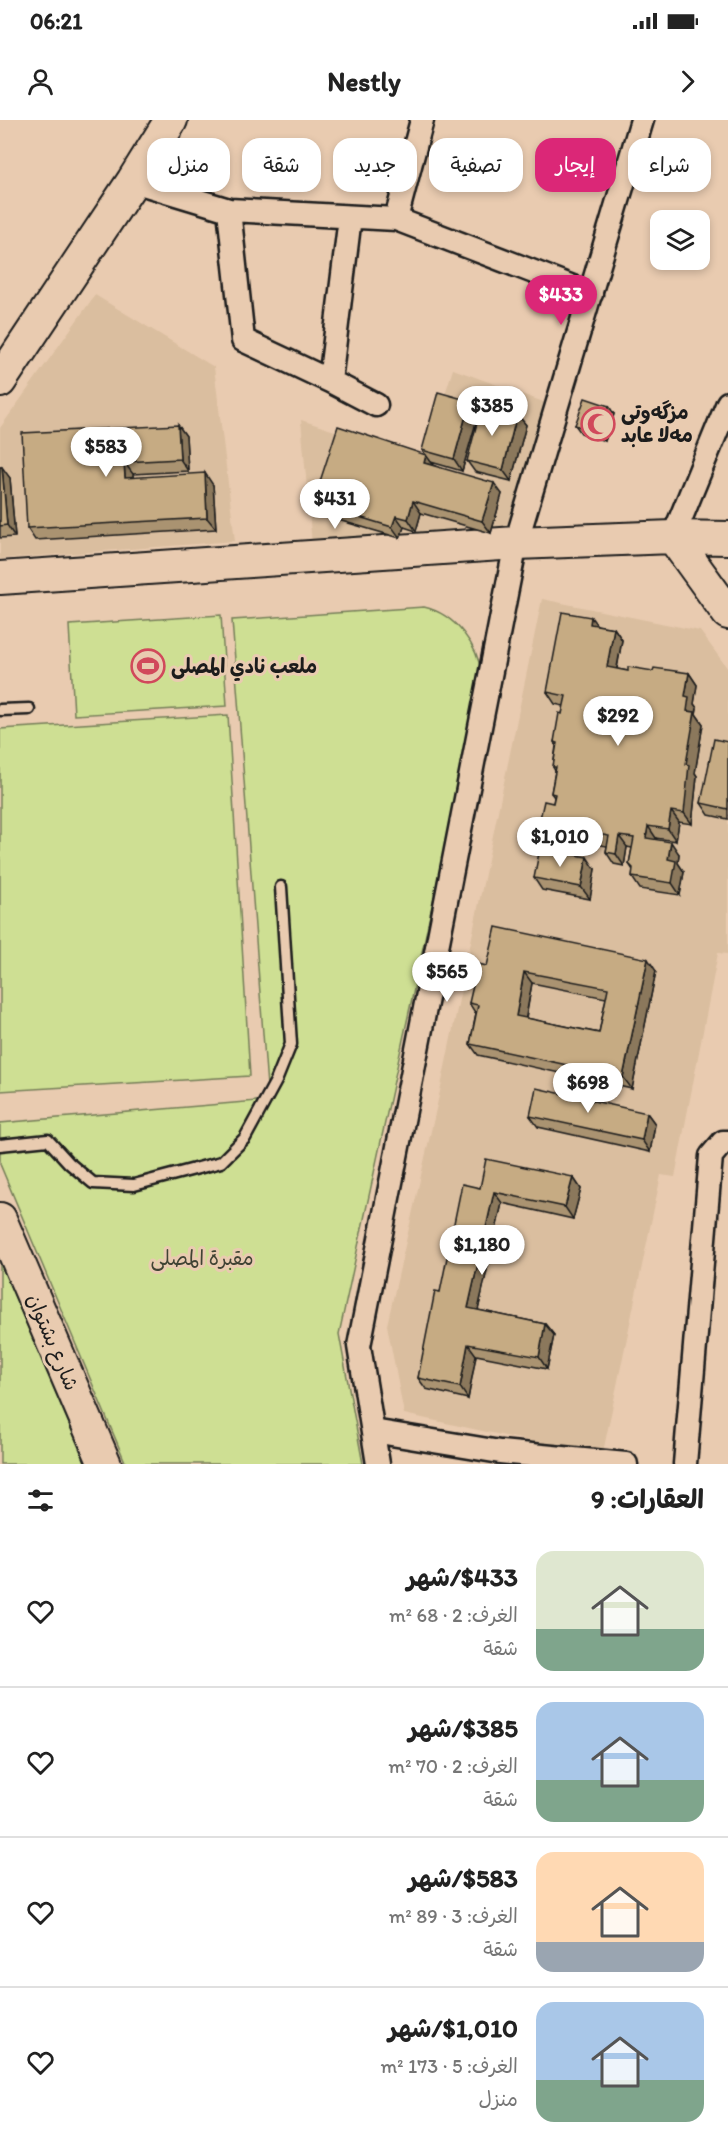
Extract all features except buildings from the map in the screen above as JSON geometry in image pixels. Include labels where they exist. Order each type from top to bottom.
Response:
[{"type":"street","points":[[0,381],[134,181],[171,120]]},
{"type":"street","points":[[396,219],[422,120]]},
{"type":"street","points":[[378,1464],[359,1346],[516,543],[642,120]]},
{"type":"street","points":[[134,181],[229,210],[396,219],[591,294]]},
{"type":"street","points":[[229,210],[243,340],[376,405]]},
{"type":"street","points":[[330,381],[350,217]]},
{"type":"street","points":[[673,537],[728,403]]},
{"type":"street","points":[[673,537],[728,613]]},
{"type":"street","points":[[0,578],[516,543],[673,537],[728,538]]},
{"type":"street","points":[[685,1464],[711,1156],[723,1142],[728,1142]]},
{"type":"street","name":"شارع بشتوان","points":[[0,1219],[105,1464]]},
{"type":"street","points":[[373,1431],[501,1458],[626,1464]]},
{"type":"lane","points":[[0,710],[29,709]]},
{"type":"lane","points":[[0,1145],[48,1140],[93,1184],[134,1185],[221,1162],[245,1138],[276,1081],[291,1044],[280,887]]},
{"type":"shaded area","points":[[95,295],[214,367],[235,541],[0,559],[0,428]]},
{"type":"shaded area","points":[[453,369],[549,404],[512,535],[312,545],[301,420],[424,460]]},
{"type":"shaded area","points":[[542,599],[700,631],[728,669],[728,954],[718,953],[675,1177],[661,1175],[602,1457],[404,1414],[387,1325],[439,1096]]},
{"type":"green space","name":"مقبرة المصلى","points":[[424,607],[446,616],[463,632],[476,653],[482,676],[339,1334],[363,1464],[126,1464],[0,1164],[0,1123],[268,1100],[232,620]]},
{"type":"green space","name":"ملعب نادي المصلى","points":[[221,615],[227,706],[74,715],[69,625]]},
{"type":"green space","points":[[228,715],[250,1076],[0,1091],[0,729]]},
{"type":"green space","points":[[0,1262],[86,1464],[0,1464]]},
{"type":"place","name":"مزگەوتی مەلا عابد","points":[[598,424]]},
{"type":"place","name":"ملعب نادي المصلى","points":[[148,666]]}]
